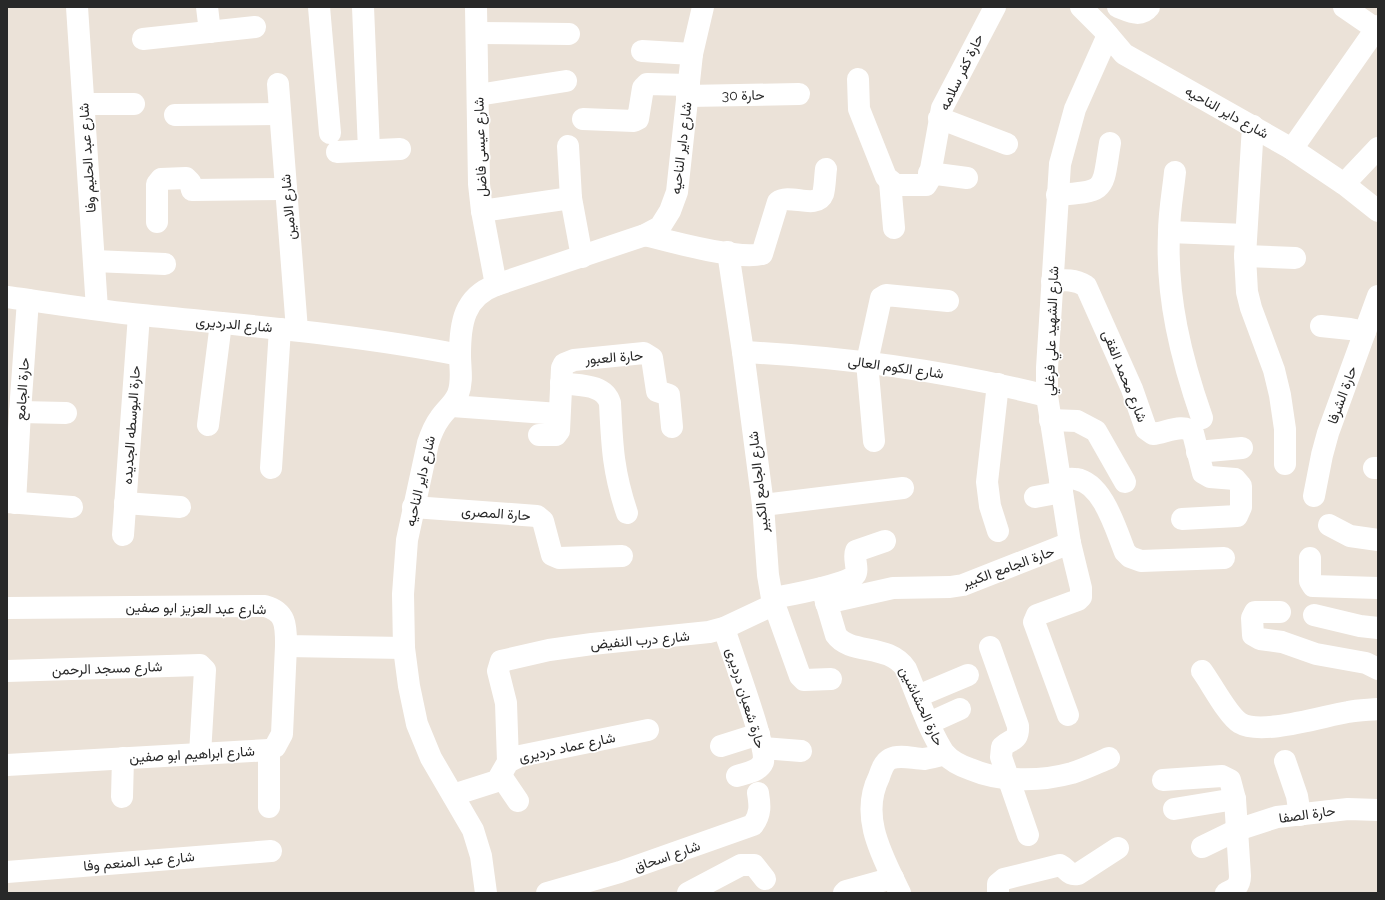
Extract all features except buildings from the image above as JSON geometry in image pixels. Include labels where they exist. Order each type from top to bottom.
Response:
[{"type":"street","name":"شارع عبد الحليم وفا","points":[[77,7],[97,309]]},
{"type":"street","points":[[207,7],[210,32]]},
{"type":"street","points":[[319,7],[334,143],[369,150],[400,149]]},
{"type":"street","points":[[362,7],[369,150]]},
{"type":"street","name":"شارع عيسى فاضل","points":[[476,7],[478,151],[482,211],[496,285]]},
{"type":"street","name":"شارع داير الناحيه","points":[[486,893],[481,856],[473,830],[431,758],[417,724],[409,686],[404,648],[403,594],[407,540],[413,507],[432,430],[440,417],[452,406],[458,393],[461,377],[460,355],[465,313],[477,295],[485,289],[496,285],[645,235],[660,227],[670,211],[677,192],[692,54],[703,7]]},
{"type":"street","name":"حارة كفر سلامه","points":[[929,174],[939,118],[947,98],[995,7]]},
{"type":"street","points":[[1118,7],[1137,13],[1142,13],[1149,7]]},
{"type":"street","points":[[1292,149],[1377,28],[1344,7]]},
{"type":"street","name":"شارع داير الناحيه","points":[[1098,17],[1124,54],[1292,149],[1344,184],[1378,211]]},
{"type":"street","name":"شارع الشهيد علي فرغلي","points":[[1068,715],[1034,622],[1037,616],[1078,600],[1081,597],[1082,588],[1070,543],[1050,420],[1047,396],[1047,368],[1060,164],[1098,17]]},
{"type":"street","points":[[143,39],[255,27]]},
{"type":"street","points":[[477,33],[569,34]]},
{"type":"street","points":[[642,51],[692,54]]},
{"type":"street","points":[[858,79],[859,109],[886,176],[890,182],[894,228]]},
{"type":"street","points":[[478,95],[566,81]]},
{"type":"street","name":"شارع الامين","points":[[271,468],[289,329],[286,189],[278,84]]},
{"type":"street","name":"حارة 30","points":[[583,119],[634,121],[638,119],[643,88],[647,84],[688,90],[799,94]]},
{"type":"street","points":[[84,104],[134,104]]},
{"type":"street","points":[[175,115],[280,114]]},
{"type":"street","points":[[939,118],[1007,144]]},
{"type":"street","points":[[1253,126],[1245,246],[1247,292],[1251,308],[1274,370],[1280,395],[1285,429],[1285,464]]},
{"type":"street","points":[[1057,195],[1090,192],[1098,188],[1103,182],[1110,143]]},
{"type":"street","points":[[568,146],[571,198],[582,257]]},
{"type":"street","points":[[1344,184],[1378,148]]},
{"type":"street","points":[[645,235],[691,246],[728,252],[755,255],[762,254],[778,202],[784,199],[819,200],[823,195],[826,169]]},
{"type":"street","points":[[1175,172],[1169,232],[1169,280],[1175,327],[1186,373],[1202,418]]},
{"type":"street","points":[[890,182],[896,185],[926,185],[929,180],[929,174],[967,178]]},
{"type":"street","points":[[157,222],[157,184],[161,179],[186,178],[190,182],[192,190],[286,189]]},
{"type":"street","points":[[482,211],[571,198]]},
{"type":"street","points":[[1169,232],[1245,246],[1295,258]]},
{"type":"street","name":"شارع الجامع الكبير","points":[[728,252],[763,505],[765,554],[774,601],[800,676],[804,680],[831,679]]},
{"type":"street","points":[[94,261],[165,264]]},
{"type":"street","name":"شارع محمد الفقى","points":[[1052,281],[1078,281],[1086,286],[1132,389],[1146,429],[1153,434],[1184,428],[1190,430],[1193,434],[1201,469],[1206,476],[1234,479],[1238,482],[1242,492],[1241,507],[1237,516],[1182,519]]},
{"type":"street","points":[[874,441],[867,362],[881,298],[886,294],[948,301]]},
{"type":"street","name":"حارة الشرفا","points":[[1314,496],[1322,455],[1328,434],[1378,296]]},
{"type":"street","name":"شارع الدرديرى","points":[[7,297],[139,315],[289,329],[427,348],[460,355]]},
{"type":"street","name":"حارة الجامع","points":[[28,300],[20,412],[11,502],[72,507]]},
{"type":"street","name":"حارة البوسطه الجديده","points":[[123,535],[139,315]]},
{"type":"street","points":[[208,425],[220,323]]},
{"type":"street","points":[[1321,326],[1335,326],[1364,332]]},
{"type":"street","name":"شارع الكوم العالى","points":[[743,352],[867,362],[933,371],[998,384],[1047,396]]},
{"type":"street","name":"حارة العبور","points":[[539,435],[558,434],[562,368],[564,364],[568,362],[647,354],[652,358],[657,391],[669,395],[672,427]]},
{"type":"street","name":"حارة العبور","points":[[561,383],[598,388],[608,395],[610,402],[613,462],[618,485],[628,513]]},
{"type":"street","points":[[998,384],[988,488],[990,506],[998,531]]},
{"type":"street","points":[[452,406],[559,414]]},
{"type":"street","points":[[20,412],[66,413]]},
{"type":"street","points":[[1050,420],[1076,421],[1096,431],[1125,482]]},
{"type":"street","points":[[1197,452],[1242,448]]},
{"type":"street","points":[[1035,497],[1076,479],[1085,482],[1100,495],[1125,552],[1130,557],[1141,561],[1224,558]]},
{"type":"street","points":[[763,505],[903,488]]},
{"type":"street","points":[[125,503],[180,508]]},
{"type":"street","name":"حارة المصرى","points":[[413,507],[537,516],[543,521],[552,555],[559,558],[622,556]]},
{"type":"street","points":[[1328,525],[1350,536],[1378,540]]},
{"type":"street","points":[[824,596],[855,576],[854,555],[856,551],[885,541]]},
{"type":"street","name":"حارة الجامع الكبير","points":[[824,596],[893,588],[950,587],[963,585],[1070,543]]},
{"type":"street","points":[[1310,558],[1310,581],[1313,586],[1378,588]]},
{"type":"street","name":"شارع درب النفيض","points":[[504,769],[506,703],[498,671],[501,661],[556,649],[636,639],[694,635],[724,628],[774,601],[824,596]]},
{"type":"street","name":"حارة الحشاشين","points":[[824,596],[839,639],[849,644],[892,656],[901,661],[929,723],[945,754],[961,765],[980,773],[1008,778],[1034,780],[1072,773],[1109,758]]},
{"type":"street","name":"شارع عبد العزيز ابو صفين","points":[[7,608],[265,606],[273,608],[281,616],[286,625],[286,646]]},
{"type":"street","points":[[1280,612],[1255,612],[1252,618],[1253,635],[1260,639],[1282,642],[1316,654],[1366,663],[1378,669]]},
{"type":"street","points":[[1314,616],[1378,628]]},
{"type":"street","name":"حارة شعبان درديرى","points":[[724,628],[761,741],[763,763],[758,769],[737,776]]},
{"type":"street","points":[[286,646],[404,648]]},
{"type":"street","name":"شارع ابراهيم ابو صفين","points":[[7,765],[269,750],[275,747],[282,734],[286,646]]},
{"type":"street","points":[[990,647],[1018,726],[1019,734],[1016,739],[1005,744],[1000,752],[1028,835]]},
{"type":"street","name":"شارع مسجد الرحمن","points":[[7,671],[200,665],[205,670],[200,754]]},
{"type":"street","points":[[1202,671],[1230,713],[1240,723],[1255,726],[1276,726],[1348,712],[1378,709]]},
{"type":"street","points":[[918,696],[968,675]]},
{"type":"street","points":[[929,723],[960,709]]},
{"type":"street","name":"شارع عماد درديرى","points":[[453,795],[497,781],[504,769],[520,756],[648,730]]},
{"type":"street","points":[[721,746],[761,741],[801,751]]},
{"type":"street","points":[[269,750],[269,807]]},
{"type":"street","points":[[844,893],[846,891],[896,885],[877,846],[872,825],[872,804],[876,783],[884,765],[889,760],[902,758],[924,759],[945,754]]},
{"type":"street","points":[[122,797],[123,758]]},
{"type":"street","points":[[1285,761],[1297,796],[1300,814]]},
{"type":"street","points":[[504,769],[518,801]]},
{"type":"street","points":[[1163,780],[1222,776],[1230,780],[1234,799],[1240,883],[1234,889],[1226,893]]},
{"type":"street","name":"شارع اسحاق","points":[[547,893],[620,872],[753,825],[758,818],[760,806],[758,793]]},
{"type":"street","points":[[1174,809],[1234,799]]},
{"type":"street","name":"حارة الصفا","points":[[1202,847],[1237,830],[1277,817],[1348,809],[1378,810]]},
{"type":"street","points":[[1068,883],[1072,875],[1086,870],[1118,848]]},
{"type":"street","name":"شارع عبد المنعم وفا","points":[[7,872],[271,851]]},
{"type":"street","points":[[688,893],[741,866],[748,864],[754,865],[765,879]]},
{"type":"street","points":[[998,893],[998,884],[1004,879],[1060,865],[1065,867],[1068,883]]}]
